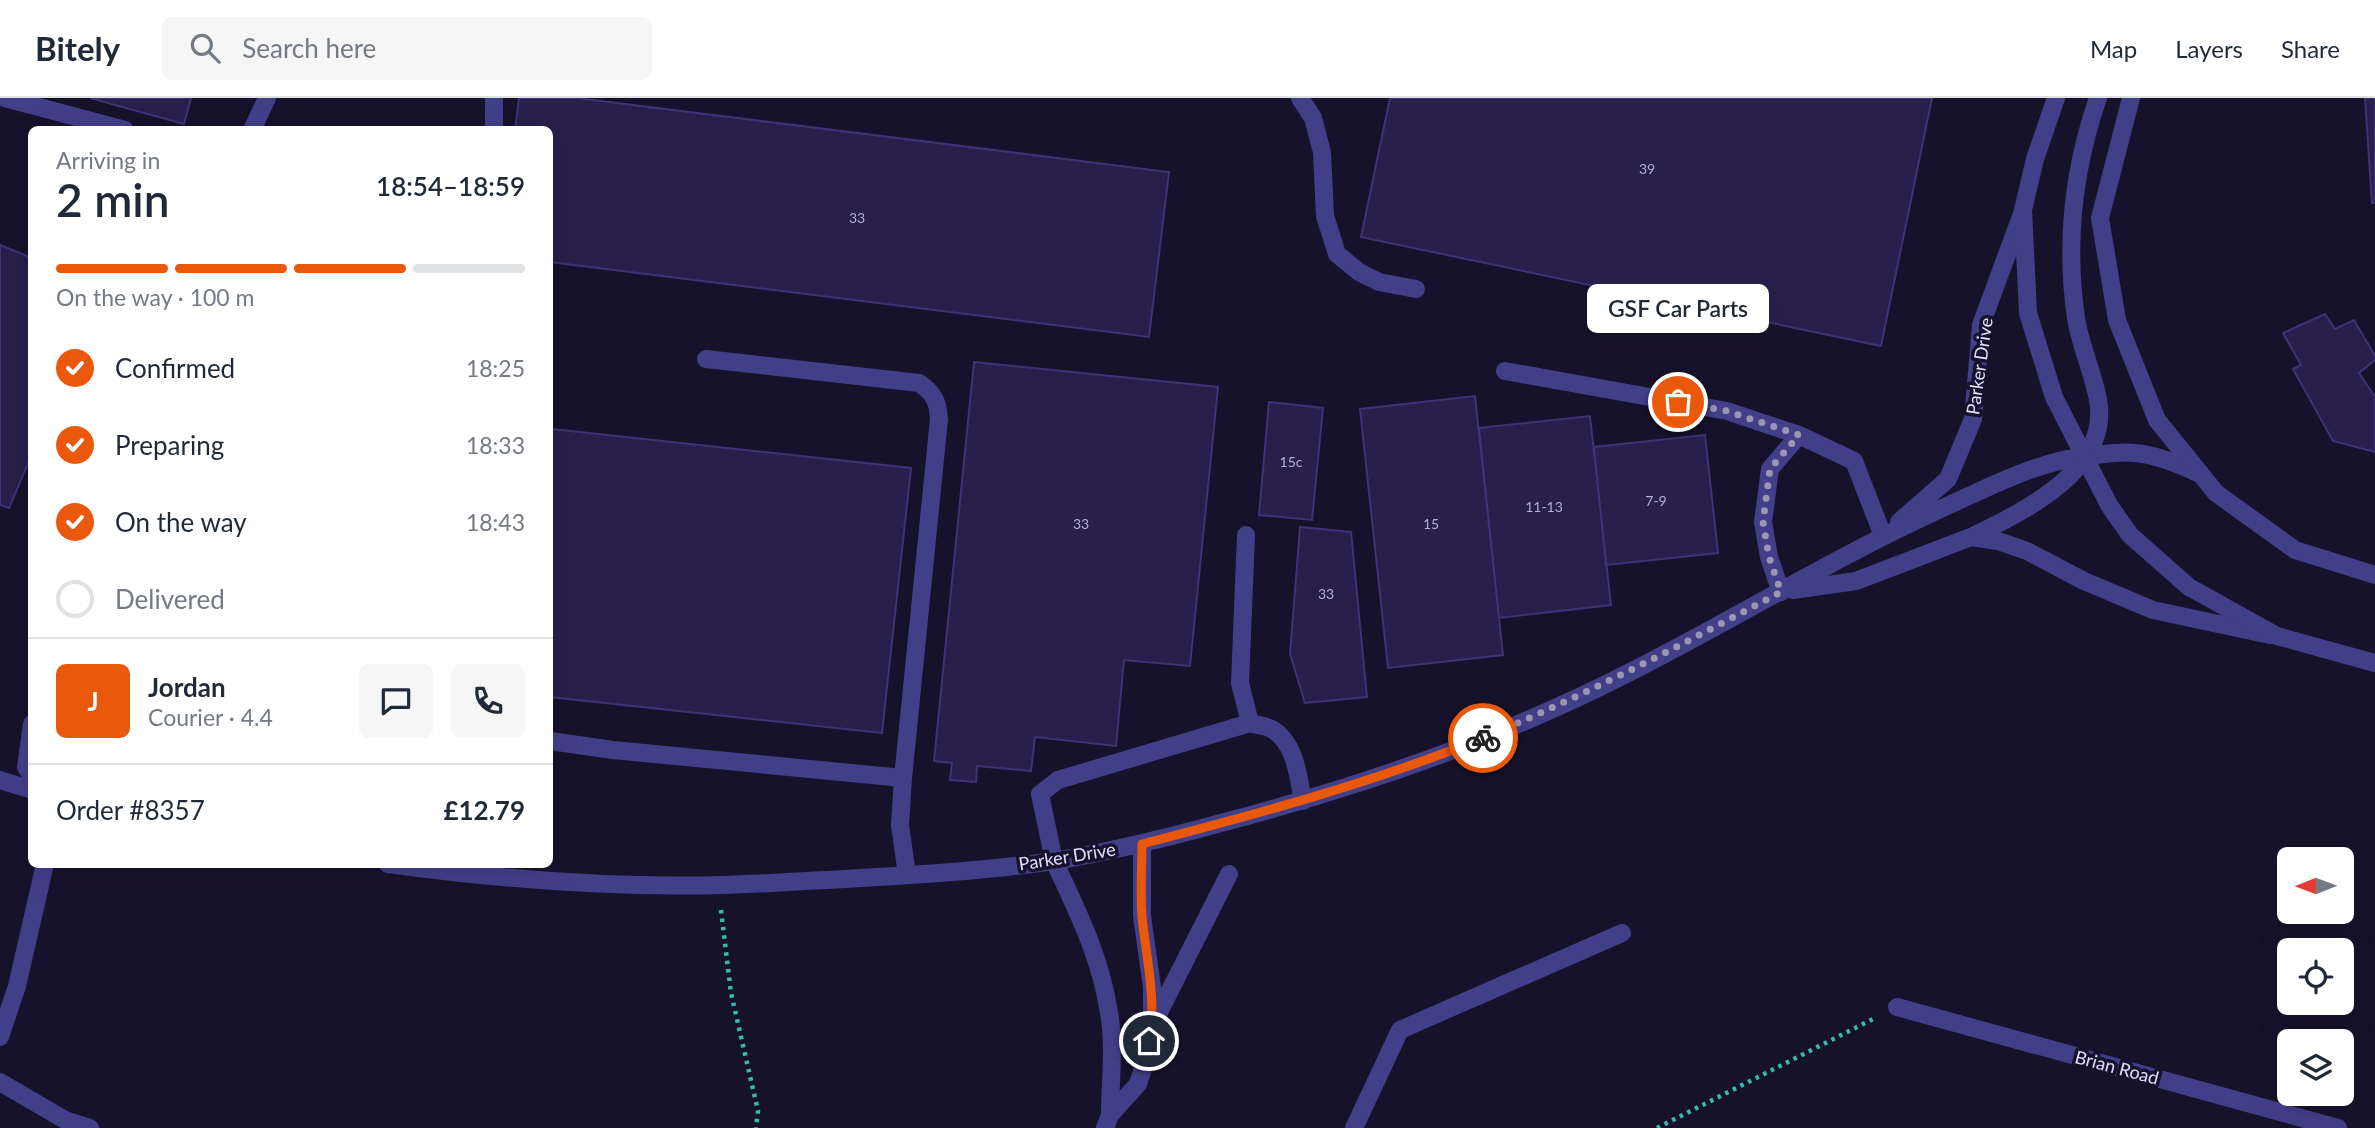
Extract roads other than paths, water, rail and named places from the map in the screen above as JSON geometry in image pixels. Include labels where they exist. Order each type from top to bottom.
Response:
[{"type":"street","points":[[5,98],[110,126]]},
{"type":"street","points":[[254,126],[267,98]]},
{"type":"street","points":[[494,98],[494,126]]},
{"type":"street","points":[[1300,98],[1313,118],[1322,152],[1325,216],[1337,254],[1359,272],[1379,282],[1416,289]]},
{"type":"street","points":[[2056,98],[2035,159],[2023,210],[2028,313],[2054,397],[2109,505],[2130,535],[2189,587],[2277,636]]},
{"type":"street","points":[[2084,458],[2098,430],[2099,402],[2076,319],[2070,236],[2075,180],[2098,98]]},
{"type":"street","points":[[2131,98],[2100,218],[2117,320],[2157,420],[2216,493],[2295,550],[2375,575]]},
{"type":"street","name":"Parker Drive","points":[[1883,536],[1948,478],[1973,419],[1981,325],[2023,210]]},
{"type":"street","points":[[706,359],[919,383],[929,390],[938,402],[939,419],[903,778],[900,825],[907,875]]},
{"type":"street","points":[[1505,371],[1727,411],[1799,435],[1854,461],[1883,536]]},
{"type":"street","points":[[1781,592],[1769,557],[1763,522],[1770,469],[1799,435]]},
{"type":"street","name":"Parker Drive","points":[[417,868],[475,876],[607,884],[718,885],[907,875],[1054,860],[1142,844],[1303,801],[1459,748],[1555,708],[1669,653],[1883,536],[2021,472],[2065,460],[2133,453],[2178,463],[2199,473]]},
{"type":"street","name":"Parker Drive","points":[[1781,592],[1856,581],[1971,537],[2023,512],[2060,486],[2084,458]]},
{"type":"street","points":[[1246,535],[1240,683],[1250,723]]},
{"type":"street","points":[[1971,537],[1998,541],[2027,551],[2084,581],[2153,610],[2277,636],[2375,663]]},
{"type":"street","points":[[1107,1122],[1113,1052],[1110,1014],[1102,975],[1086,929],[1054,860],[1040,794],[1058,780],[1250,723],[1271,729],[1286,743],[1296,764],[1303,801]]},
{"type":"street","points":[[553,741],[613,750],[903,778]]},
{"type":"street","points":[[28,753],[28,770]]},
{"type":"street","points":[[0,780],[28,789]]},
{"type":"street","points":[[1107,1122],[1138,1084],[1152,1027],[1152,987],[1142,916],[1142,844]]},
{"type":"street","points":[[0,1037],[17,986],[44,868]]},
{"type":"street","points":[[1152,1027],[1229,874]]},
{"type":"street","points":[[1354,1128],[1401,1030],[1622,933]]},
{"type":"street","name":"Brian Road","points":[[1897,1007],[2338,1128]]},
{"type":"street","points":[[0,1082],[65,1120],[90,1128]]},
{"type":"place","name":"GSF Car Parts","points":[[1678,402]]}]
